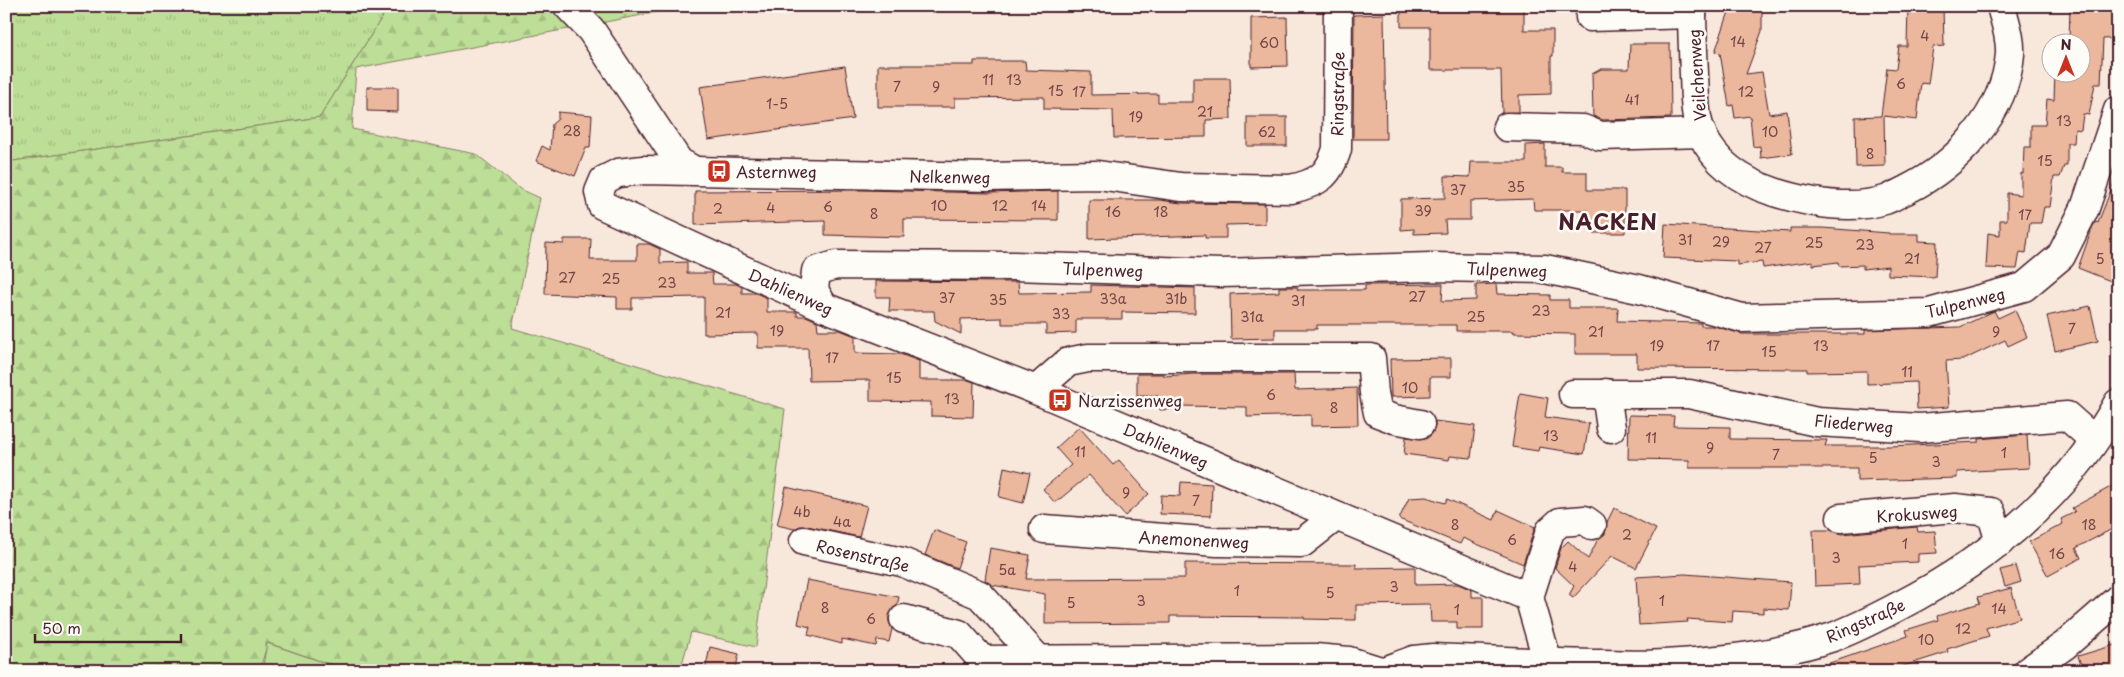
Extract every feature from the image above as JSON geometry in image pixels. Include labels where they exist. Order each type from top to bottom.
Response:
[{"type":"street","points":[[568,6],[591,30],[679,162],[693,170]]},
{"type":"street","name":"Ringstraße","points":[[1322,178],[1332,165],[1337,149],[1338,6]]},
{"type":"street","name":"Veilchenweg","points":[[1692,10],[1696,112],[1702,133],[1710,148],[1723,164],[1754,185],[1800,200],[1848,206],[1886,200],[1923,182],[1957,156],[1986,121],[2004,83],[2010,55],[2009,37],[2001,6]]},
{"type":"street","points":[[1590,17],[1692,10]]},
{"type":"street","name":"Tulpenweg","points":[[824,307],[814,290],[816,270],[836,265],[1014,266],[1221,274],[1431,267],[1545,269],[1639,289],[1742,318],[1929,313],[2024,287],[2060,256],[2084,208],[2118,110]]},
{"type":"street","points":[[1507,127],[1583,128],[1600,136],[1702,133]]},
{"type":"street","name":"Nelkenweg","points":[[602,205],[599,192],[604,180],[618,173],[643,170],[989,177],[1098,175],[1182,187],[1291,189],[1307,185],[1322,178]]},
{"type":"street","name":"Dahlienweg","points":[[602,205],[824,307],[1036,390],[1529,597]]},
{"type":"street","points":[[1036,390],[1068,362],[1088,358],[1371,358],[1378,413],[1394,419],[1420,424]]},
{"type":"street","points":[[1606,393],[1612,428]]},
{"type":"street","name":"Fliederweg","points":[[1573,394],[1690,394],[1817,422],[1920,428],[2067,416],[2094,440]]},
{"type":"street","name":"Ringstraße","points":[[1382,671],[1414,660],[1433,658],[1600,667],[1662,665],[1738,658],[1785,650],[1834,636],[1919,596],[1961,571],[2000,542],[2036,511],[2061,484],[2094,440],[2118,403]]},
{"type":"street","name":"Krokusweg","points":[[1842,518],[1955,508],[1991,512],[2000,542]]},
{"type":"street","name":"Anemonenweg","points":[[1044,528],[1217,542],[1302,544],[1335,517]]},
{"type":"street","points":[[1548,663],[1529,597],[1550,531],[1560,522],[1585,520],[1592,525]]},
{"type":"street","name":"Rosenstraße","points":[[804,541],[902,562],[980,595],[1035,665]]},
{"type":"street","points":[[2028,671],[2065,645],[2118,599]]},
{"type":"street","points":[[904,619],[959,634],[982,660],[1035,665],[1315,658],[1349,661],[1382,671]]},
{"type":"green space","points":[[6,6],[389,6],[320,117],[6,162]]},
{"type":"green space","points":[[389,6],[690,6],[356,69],[352,129],[476,154],[520,189],[540,198],[512,328],[785,409],[756,647],[691,632],[680,671],[349,671],[268,643],[259,671],[6,671],[6,162],[320,117]]},
{"type":"green space","points":[[267,643],[349,671],[262,671]]},
{"type":"building","points":[[1401,6],[1524,6],[1524,30],[1553,30],[1551,94],[1519,95],[1519,112],[1502,113],[1501,70],[1430,70],[1430,27],[1401,27]]},
{"type":"building","points":[[1731,6],[1762,6],[1762,31],[1746,74],[1762,72],[1769,114],[1787,111],[1792,154],[1761,158],[1760,146],[1753,147],[1750,116],[1735,118],[1733,105],[1729,106],[1720,53],[1715,52]]},
{"type":"building","points":[[1908,6],[1943,6],[1944,46],[1933,47],[1928,84],[1921,83],[1917,120],[1884,116],[1885,166],[1856,167],[1855,117],[1881,116],[1887,68],[1896,69],[1899,46],[1907,46]]},
{"type":"building","points":[[2070,6],[2110,6],[2110,11],[2118,11],[2117,38],[2103,39],[2101,84],[2095,84],[2089,115],[2083,114],[2081,130],[2075,129],[2074,143],[2067,143],[2067,166],[2064,166],[2060,177],[2054,177],[2050,207],[2044,207],[2041,223],[2030,223],[2026,253],[2020,252],[2017,269],[1986,268],[1988,233],[2000,235],[2000,220],[2007,220],[2007,193],[2021,195],[2024,147],[2031,147],[2031,125],[2045,125],[2047,99],[2054,100],[2055,82],[2092,82],[2092,32],[2069,32]]},
{"type":"building","points":[[1384,14],[1386,139],[1353,139],[1354,15]]},
{"type":"building","points":[[1287,17],[1288,66],[1251,67],[1251,18]]},
{"type":"building","points":[[1630,44],[1670,44],[1671,118],[1603,120],[1593,116],[1592,74],[1601,69],[1629,69]]},
{"type":"building","points":[[974,61],[1025,61],[1026,70],[1091,72],[1091,95],[1158,94],[1158,102],[1193,102],[1193,78],[1230,78],[1231,119],[1206,120],[1206,137],[1114,138],[1113,110],[1044,109],[1044,97],[955,98],[955,107],[878,107],[878,65],[974,65]]},
{"type":"building","points":[[845,66],[853,119],[708,140],[700,87]]},
{"type":"building","points":[[367,87],[398,87],[398,112],[367,111]]},
{"type":"building","points":[[558,112],[592,115],[590,148],[586,148],[575,176],[536,161],[542,146],[550,150],[552,124],[558,119]]},
{"type":"building","points":[[1247,117],[1287,117],[1287,146],[1247,146]]},
{"type":"building","points":[[1545,144],[1545,167],[1562,167],[1562,172],[1587,172],[1587,190],[1625,190],[1625,233],[1594,233],[1593,223],[1587,223],[1587,210],[1534,210],[1533,199],[1470,201],[1470,220],[1445,220],[1446,233],[1414,234],[1414,229],[1401,230],[1401,199],[1445,198],[1445,176],[1470,177],[1471,162],[1526,162],[1526,145]]},
{"type":"building","points":[[2117,174],[2118,270],[2113,282],[2078,268],[2093,226],[2096,222],[2098,223]]},
{"type":"building","points":[[863,190],[989,193],[1058,191],[1058,220],[904,219],[904,237],[825,235],[825,221],[695,225],[695,191]]},
{"type":"building","points":[[1089,200],[1160,200],[1181,203],[1265,204],[1265,224],[1226,225],[1226,238],[1205,238],[1205,235],[1089,239]]},
{"type":"building","points":[[1665,224],[1790,232],[1790,228],[1822,228],[1889,234],[1919,234],[1919,241],[1937,242],[1935,277],[1888,275],[1888,266],[1863,269],[1863,265],[1839,266],[1838,262],[1813,265],[1813,261],[1763,268],[1762,262],[1737,265],[1737,261],[1663,258]]},
{"type":"building","points":[[564,239],[591,239],[590,260],[637,260],[637,244],[649,244],[660,249],[660,263],[687,262],[687,273],[712,273],[713,284],[736,284],[742,287],[742,293],[756,293],[767,298],[767,312],[797,312],[797,316],[806,316],[817,321],[818,330],[840,330],[855,336],[855,353],[900,354],[919,361],[919,380],[968,380],[974,382],[973,417],[931,416],[931,402],[870,401],[870,380],[809,381],[808,348],[758,348],[758,333],[704,334],[704,297],[632,298],[632,309],[617,309],[617,297],[545,294],[546,243],[564,244]]},
{"type":"building","points":[[876,281],[1018,282],[1019,293],[1091,292],[1091,285],[1195,288],[1195,313],[1122,312],[1122,319],[1076,319],[1076,333],[1046,334],[1046,324],[1002,324],[1002,318],[961,319],[961,334],[935,321],[934,311],[889,311],[890,297],[876,297]]},
{"type":"building","points":[[1443,284],[1442,301],[1476,300],[1476,285],[1496,284],[1497,294],[1550,295],[1550,300],[1569,300],[1569,308],[1618,308],[1617,321],[1701,323],[1701,326],[1714,326],[1742,334],[1865,334],[1865,330],[1960,327],[1994,311],[1998,318],[2015,310],[2027,337],[2008,346],[2005,340],[1963,360],[1946,361],[1949,407],[1917,409],[1916,382],[1867,384],[1867,371],[1807,372],[1807,369],[1637,368],[1637,354],[1575,354],[1575,334],[1456,331],[1456,325],[1317,325],[1317,329],[1275,329],[1275,338],[1231,339],[1230,294],[1279,292],[1279,287],[1297,287],[1298,290],[1365,290],[1365,285]]},
{"type":"building","points":[[2090,306],[2098,341],[2055,351],[2047,316]]},
{"type":"building","points":[[1451,358],[1451,377],[1430,377],[1430,396],[1391,397],[1390,359]]},
{"type":"building","points":[[1137,374],[1164,374],[1164,376],[1194,374],[1294,374],[1295,390],[1357,388],[1358,425],[1311,426],[1311,415],[1247,417],[1247,407],[1177,406],[1177,409],[1160,410],[1159,396],[1137,396]]},
{"type":"building","points":[[1520,393],[1548,398],[1545,417],[1589,423],[1584,454],[1539,447],[1538,451],[1512,447]]},
{"type":"building","points":[[1629,415],[1674,416],[1673,426],[1730,427],[1730,439],[1827,440],[1825,446],[1889,446],[1979,442],[1979,439],[2027,435],[2029,468],[1957,472],[1957,478],[1857,481],[1857,468],[1689,468],[1689,460],[1628,459]]},
{"type":"building","points":[[1435,421],[1475,426],[1471,458],[1450,456],[1449,460],[1404,454],[1406,437],[1426,439],[1432,434]]},
{"type":"building","points":[[1079,427],[1113,465],[1119,460],[1149,494],[1125,516],[1089,475],[1055,503],[1043,489],[1071,465],[1056,448]]},
{"type":"building","points":[[1004,467],[1030,473],[1023,503],[999,497]]},
{"type":"building","points":[[1181,482],[1212,484],[1211,516],[1160,514],[1161,495],[1180,496]]},
{"type":"building","points":[[2118,483],[2118,517],[2112,520],[2116,527],[2076,548],[2081,558],[2048,576],[2029,542],[2063,524],[2061,519],[2075,512],[2072,508]]},
{"type":"building","points":[[786,487],[867,506],[859,537],[807,526],[800,526],[794,529],[777,525]]},
{"type":"building","points":[[1426,497],[1445,503],[1447,499],[1494,520],[1498,510],[1535,527],[1523,564],[1463,538],[1460,544],[1399,519],[1409,498]]},
{"type":"building","points":[[1614,508],[1656,529],[1636,568],[1612,556],[1573,598],[1569,595],[1574,586],[1555,568],[1561,548],[1568,541],[1588,559],[1598,539],[1605,534],[1607,522]]},
{"type":"building","points":[[1917,527],[1918,532],[1935,531],[1937,553],[1918,554],[1918,562],[1859,565],[1860,584],[1815,586],[1813,530],[1831,530],[1842,534]]},
{"type":"building","points":[[934,530],[966,542],[957,568],[925,555]]},
{"type":"building","points":[[990,548],[1030,555],[1026,579],[1185,578],[1185,563],[1356,564],[1356,568],[1415,567],[1415,585],[1458,584],[1472,590],[1472,597],[1483,597],[1483,629],[1457,629],[1457,622],[1431,622],[1430,604],[1356,605],[1356,620],[1304,619],[1304,617],[1170,616],[1170,623],[1045,624],[1045,594],[992,585],[985,580]]},
{"type":"building","points":[[2016,566],[2021,582],[2005,587],[2000,570]]},
{"type":"building","points":[[1685,574],[1791,582],[1789,610],[1763,608],[1763,613],[1733,611],[1732,622],[1687,619],[1688,622],[1639,625],[1636,577]]},
{"type":"building","points":[[807,580],[899,597],[897,606],[893,608],[889,615],[892,629],[889,642],[877,640],[876,646],[842,639],[842,644],[808,635],[810,627],[798,624]]},
{"type":"building","points":[[2011,588],[2020,618],[1986,628],[1989,636],[1947,649],[1948,652],[1888,671],[1815,671],[1815,668],[1908,636],[1906,630],[1938,620],[1937,616],[1980,603],[1978,597]]},
{"type":"building","points":[[2118,644],[2118,671],[2083,671],[2078,656]]},
{"type":"building","points":[[710,647],[739,654],[735,671],[705,671]]},
{"type":"place","name":"Asternweg","points":[[719,171]]},
{"type":"place","name":"Narzissenweg","points":[[1060,400]]},
{"type":"district","name":"NACKEN","points":[[1608,221]]}]
